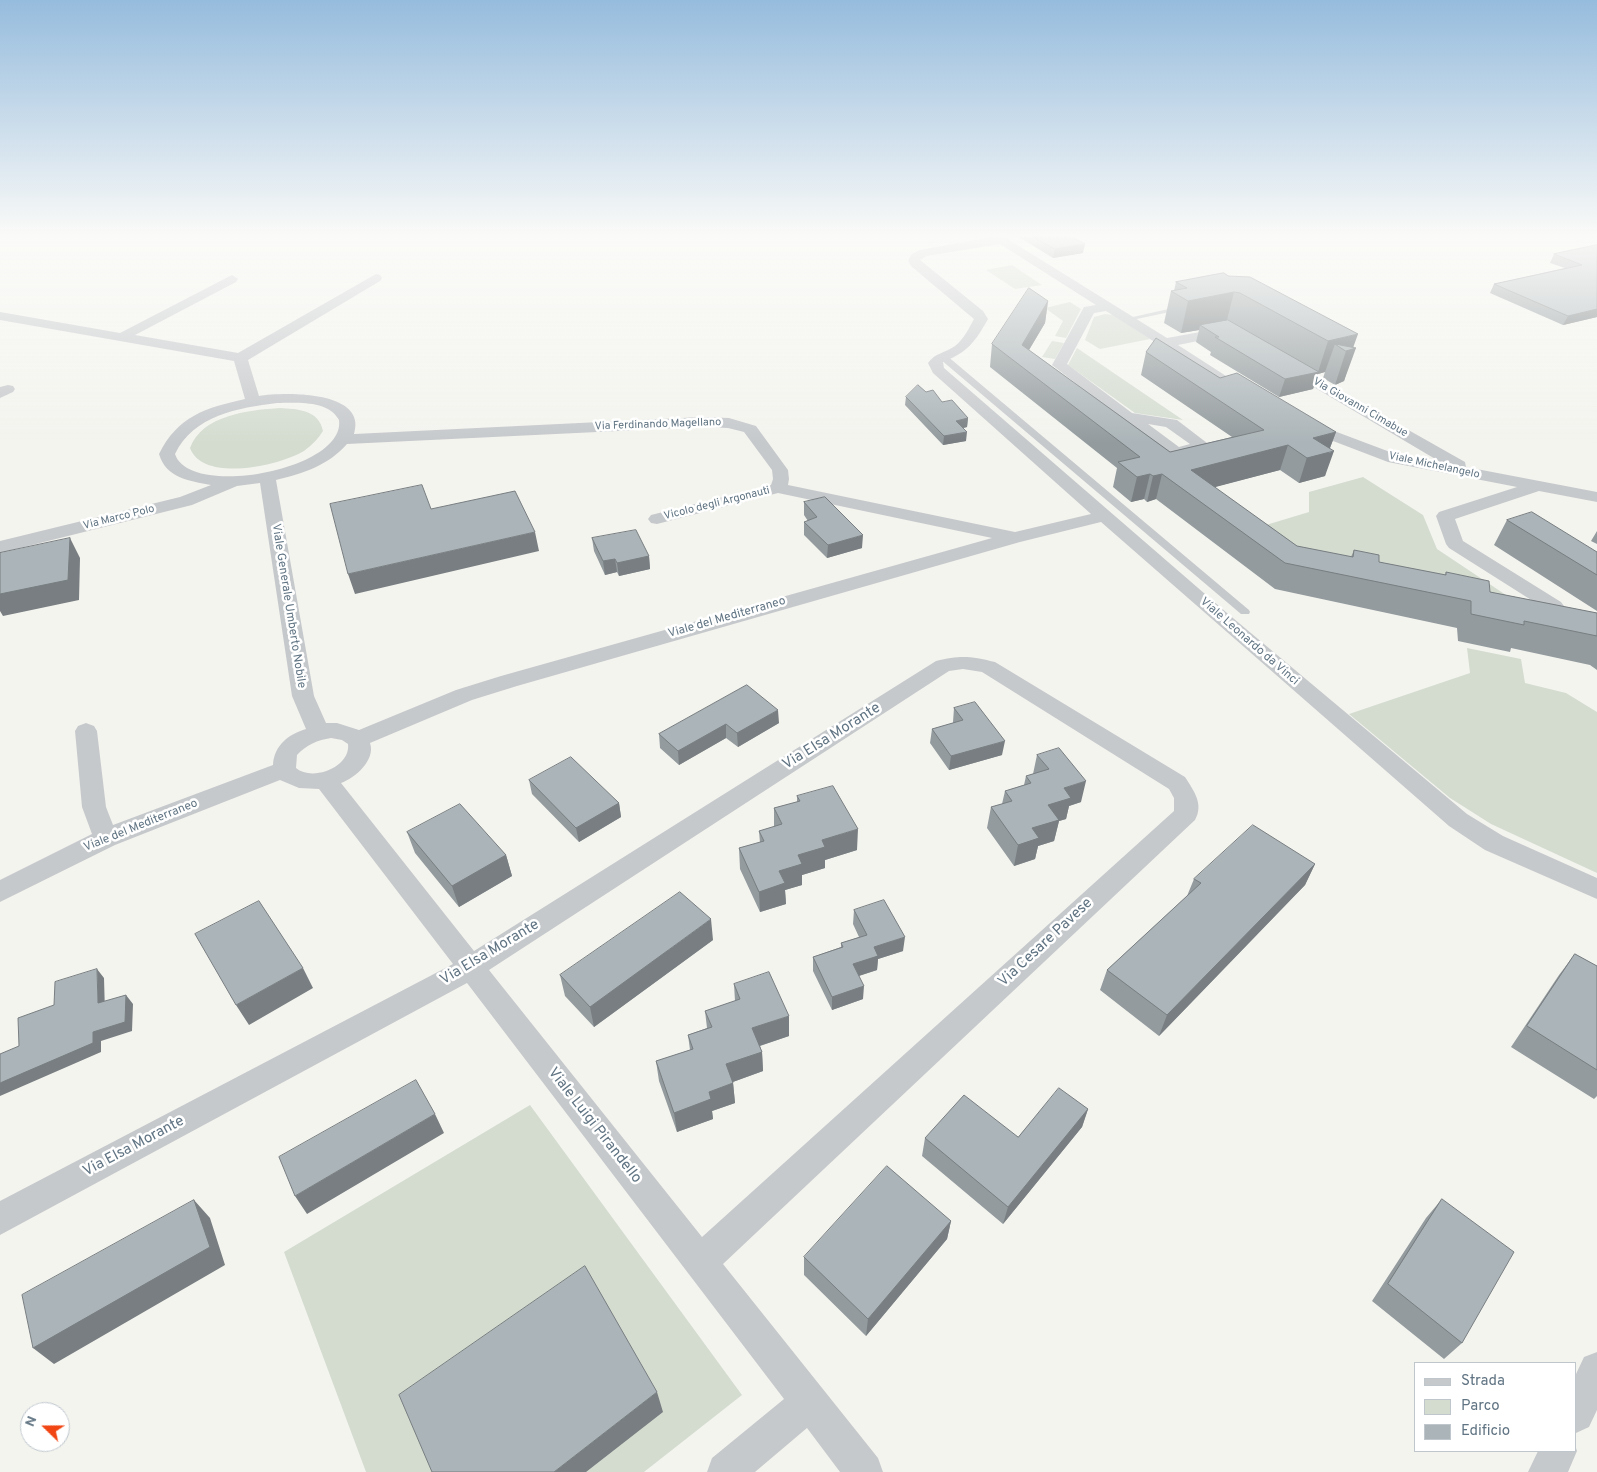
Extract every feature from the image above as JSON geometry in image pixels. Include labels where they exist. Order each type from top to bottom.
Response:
[{"type":"street","points":[[122,337],[181,306]]},
{"type":"street","points":[[0,316],[240,358],[329,306]]},
{"type":"street","points":[[943,357],[955,353],[966,346],[981,319],[968,306]]},
{"type":"street","points":[[1129,418],[1059,365],[1089,310],[1107,307],[1256,400]]},
{"type":"street","points":[[1165,343],[1226,330],[1243,340]]},
{"type":"street","name":"Viale Leonardo da Vinci","points":[[943,357],[935,363],[938,370],[1103,516],[1458,820],[1494,843],[1597,889]]},
{"type":"street","points":[[240,358],[253,401]]},
{"type":"street","name":"Via Giovanni Cimabue","points":[[1276,359],[1470,473]]},
{"type":"street","points":[[278,398],[301,398],[321,402],[336,408],[346,416],[348,427],[344,439],[332,450],[315,461],[292,470],[266,477],[235,481],[208,480],[186,475],[172,466],[167,454],[171,441],[183,428],[202,417],[253,401],[278,398]]},
{"type":"street","name":"Viale Michelangelo","points":[[1293,419],[1310,428],[1394,459],[1597,497]]},
{"type":"street","name":"Via Ferdinando Magellano","points":[[344,439],[702,422],[729,423],[750,429],[780,470],[781,479],[778,488]]},
{"type":"street","name":"Viale Generale Umberto Nobile","points":[[266,477],[303,696],[319,732]]},
{"type":"street","name":"Via Marco Polo","points":[[0,547],[186,501],[235,481]]},
{"type":"street","points":[[1538,486],[1445,516],[1455,544],[1554,606]]},
{"type":"street","points":[[778,488],[1014,538]]},
{"type":"street","name":"Vicolo degli Argonauti","points":[[657,519],[778,488]]},
{"type":"street","name":"Viale del Mediterraneo","points":[[358,739],[464,695],[627,646],[1014,538],[1103,516]]},
{"type":"street","name":"Via Elsa Morante","points":[[0,1219],[470,968],[943,666],[963,662]]},
{"type":"street","name":"Via Cesare Pavese","points":[[700,1262],[1186,814],[1186,797],[1177,783],[988,667],[963,662]]},
{"type":"street","points":[[86,731],[94,807],[106,838]]},
{"type":"street","points":[[342,731],[358,739],[360,754],[355,762],[337,776],[311,782],[290,776],[285,769],[284,761],[288,752],[307,737],[319,732],[342,731]]},
{"type":"street","name":"Viale del Mediterraneo","points":[[0,892],[106,838],[285,769]]},
{"type":"street","name":"Viale Luigi Pirandello","points":[[325,780],[864,1472]]},
{"type":"street","points":[[1577,1412],[1597,1370]]},
{"type":"street","points":[[726,1472],[809,1402]]},
{"type":"street","points":[[1547,1472],[1557,1452]]},
{"type":"lane","points":[[1127,319],[1191,306]]},
{"type":"lane","name":"Viale Leonardo da Vinci","points":[[943,357],[1244,612]]},
{"type":"green space","points":[[1055,306],[1076,306],[1081,309],[1066,338],[1055,336],[1063,321],[1045,308]]},
{"type":"green space","points":[[1105,314],[1114,315],[1150,339],[1100,349],[1085,340],[1094,317]]},
{"type":"green space","points":[[1052,341],[1064,343],[1055,359],[1042,357]]},
{"type":"green space","points":[[1077,348],[1183,420],[1135,413],[1068,365]]},
{"type":"green space","points":[[280,408],[307,412],[317,419],[323,431],[310,446],[292,457],[260,466],[225,468],[210,465],[198,459],[190,448],[196,437],[216,421],[228,416],[255,410]]},
{"type":"green space","points":[[1363,477],[1423,515],[1437,549],[1521,605],[1287,561],[1246,531],[1309,512],[1309,492]]},
{"type":"green space","points":[[1467,648],[1521,659],[1525,683],[1566,693],[1597,712],[1597,873],[1491,824],[1450,798],[1349,714],[1470,673]]},
{"type":"green space","points":[[530,1105],[742,1395],[644,1472],[366,1472],[284,1252]]},
{"type":"building","points":[[1017,306],[1045,306],[1022,345],[1170,452],[1264,430],[1146,352],[1156,338],[1220,378],[1237,373],[1336,432],[1313,438],[1334,451],[1307,458],[1288,445],[1191,470],[1297,546],[1353,557],[1354,550],[1379,555],[1379,562],[1446,575],[1446,572],[1489,581],[1490,592],[1597,613],[1597,636],[1524,621],[1524,625],[1471,614],[1471,601],[1285,563],[1162,474],[1137,477],[1118,462],[1140,457],[992,344]]},
{"type":"building","points":[[1263,306],[1304,306],[1358,334],[1328,341]]},
{"type":"building","points":[[1544,306],[1597,306],[1597,309],[1568,316]]},
{"type":"building","points":[[1228,320],[1319,372],[1285,379],[1215,337],[1219,337],[1200,325]]},
{"type":"building","points":[[1335,344],[1356,348],[1346,351]]},
{"type":"building","points":[[918,385],[926,392],[933,390],[942,402],[952,400],[968,418],[956,421],[967,432],[944,436],[906,397]]},
{"type":"building","points":[[422,485],[431,509],[515,491],[535,532],[348,574],[330,504]]},
{"type":"building","points":[[825,497],[863,535],[828,545],[804,522],[817,517],[804,502]]},
{"type":"building","points":[[1532,512],[1597,552],[1597,575],[1507,520]]},
{"type":"building","points":[[636,530],[649,556],[617,563],[615,559],[603,561],[592,538]]},
{"type":"building","points":[[70,538],[68,580],[0,594],[0,553]]},
{"type":"building","points":[[747,685],[778,710],[737,733],[726,724],[678,751],[659,734]]},
{"type":"building","points":[[975,702],[1005,741],[951,756],[932,729],[963,720],[954,708]]},
{"type":"building","points":[[1059,748],[1086,781],[1064,788],[1071,798],[1048,805],[1059,820],[1032,828],[1039,838],[1018,845],[991,807],[1012,801],[1005,791],[1031,783],[1026,776],[1049,769],[1037,755]]},
{"type":"building","points":[[571,757],[619,803],[576,828],[529,780]]},
{"type":"building","points":[[833,786],[858,829],[822,840],[825,847],[798,855],[802,864],[779,871],[785,883],[759,892],[739,848],[764,841],[759,831],[782,824],[774,808],[800,801],[797,796]]},
{"type":"building","points":[[460,804],[506,855],[452,886],[407,832]]},
{"type":"building","points":[[1253,825],[1315,864],[1167,1015],[1107,970],[1201,883],[1194,879]]},
{"type":"building","points":[[680,892],[711,919],[590,1007],[560,975]]},
{"type":"building","points":[[884,900],[905,937],[874,947],[878,956],[853,964],[864,986],[832,997],[813,957],[843,947],[841,943],[867,935],[854,910]]},
{"type":"building","points":[[259,901],[303,968],[236,1005],[195,934]]},
{"type":"building","points":[[1575,954],[1597,966],[1597,1070],[1527,1026]]},
{"type":"building","points":[[97,969],[98,1003],[126,995],[125,1022],[93,1032],[93,1043],[0,1083],[0,1054],[19,1046],[18,1018],[54,1005],[55,982]]},
{"type":"building","points":[[769,972],[789,1016],[752,1028],[762,1052],[726,1064],[733,1083],[709,1092],[711,1099],[674,1113],[656,1061],[693,1049],[688,1035],[712,1027],[705,1011],[740,999],[734,984]]},
{"type":"building","points":[[416,1080],[435,1114],[295,1196],[279,1157]]},
{"type":"building","points":[[1059,1088],[1088,1109],[1008,1207],[925,1138],[964,1095],[1018,1137]]},
{"type":"building","points":[[887,1166],[951,1221],[868,1319],[804,1257]]},
{"type":"building","points":[[1442,1199],[1514,1252],[1462,1343],[1388,1284]]},
{"type":"building","points":[[194,1200],[210,1247],[33,1348],[22,1295]]},
{"type":"building","points":[[585,1266],[657,1392],[554,1472],[432,1472],[399,1395]]}]
